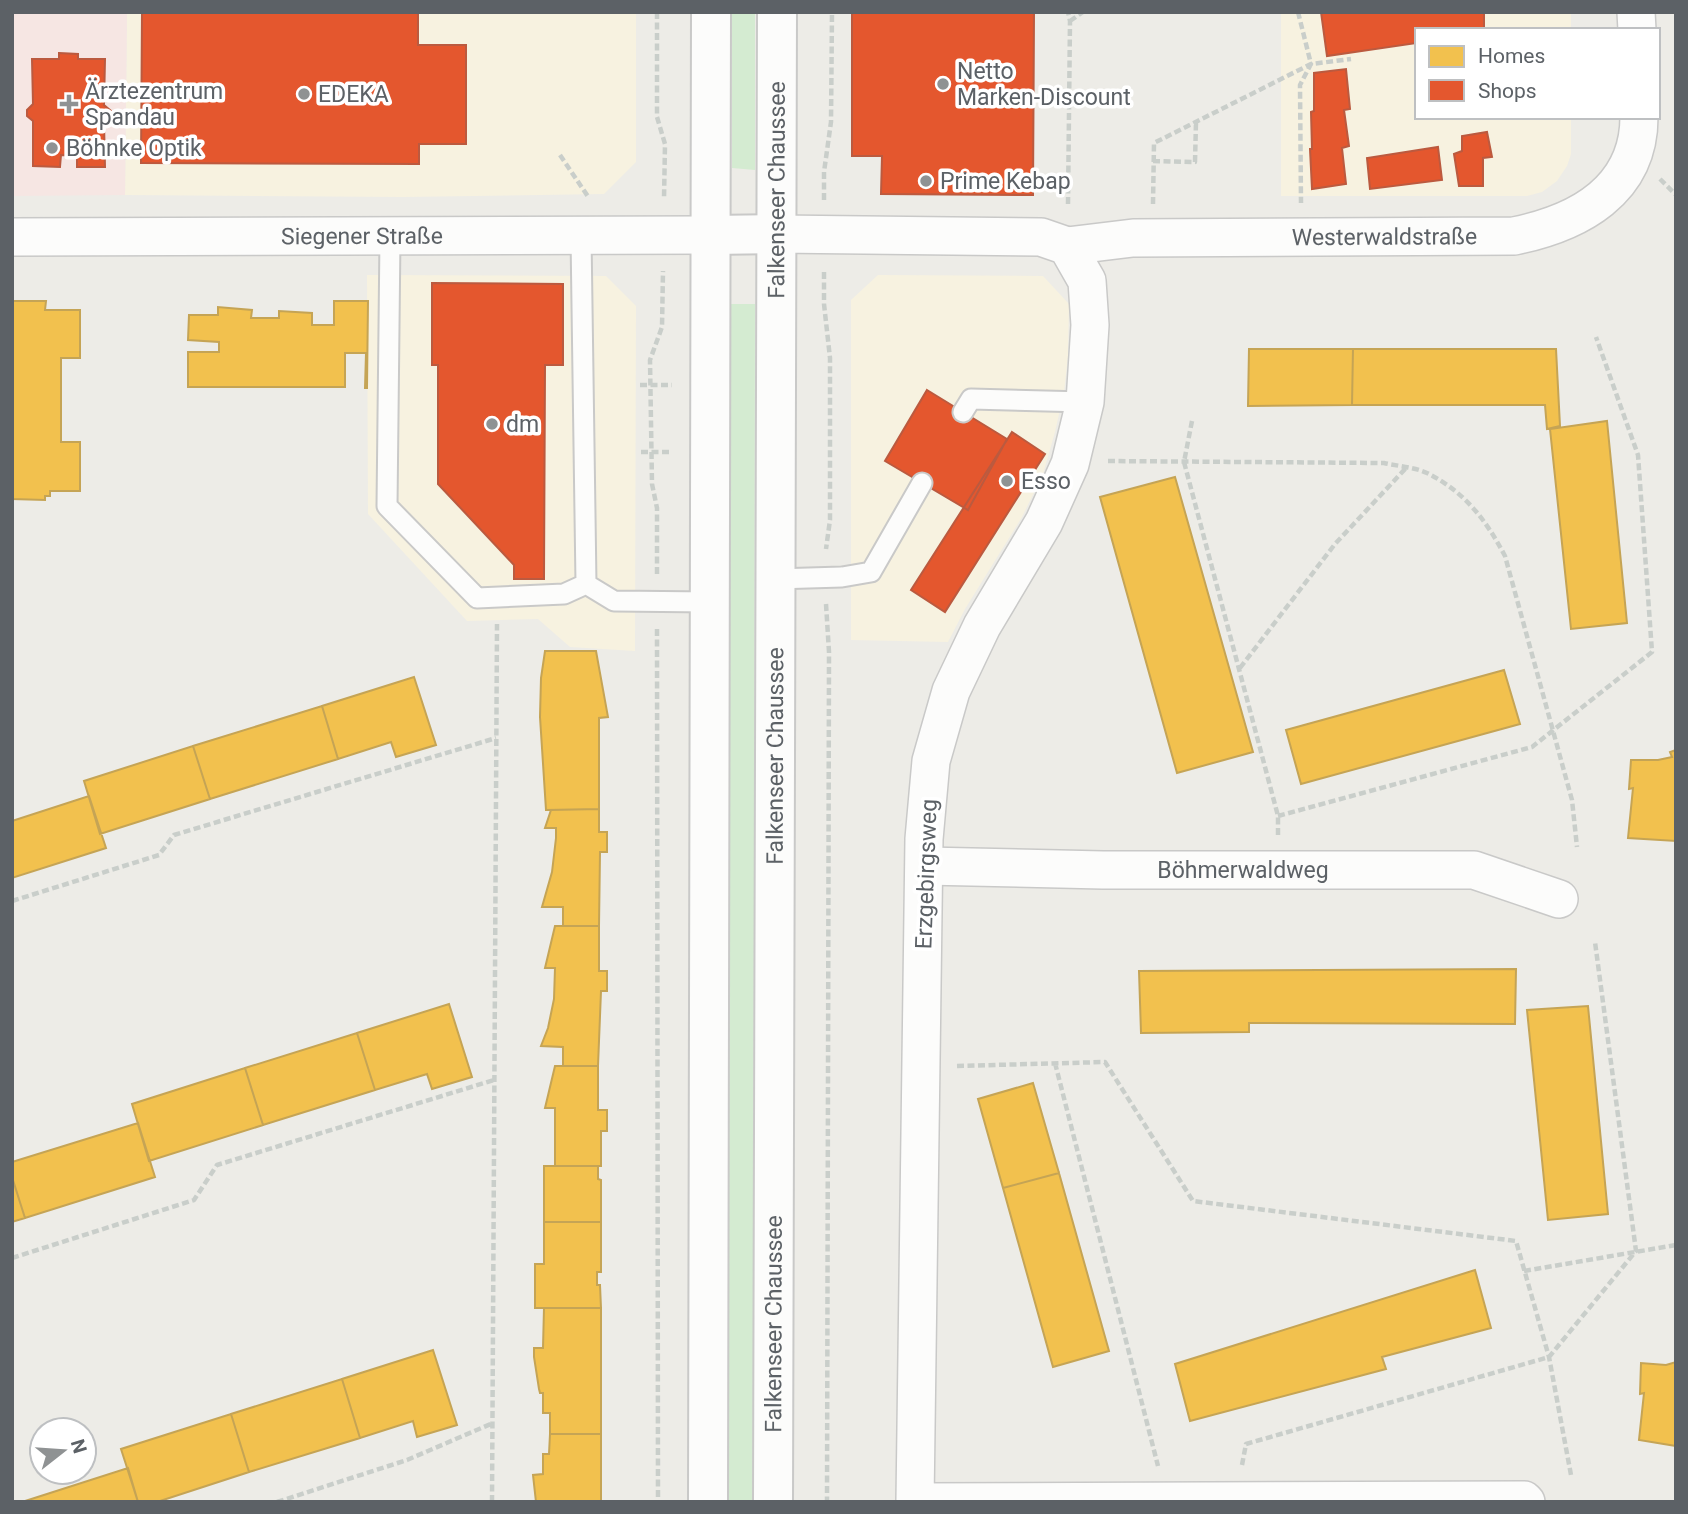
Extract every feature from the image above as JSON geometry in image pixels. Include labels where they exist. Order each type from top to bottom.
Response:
[{"type":"main road","points":[[708,1502],[711,12]]},
{"type":"main road","name":"Falkenseer Chaussee","points":[[773,1502],[777,12]]},
{"type":"main road","points":[[711,235],[776,234]]},
{"type":"street","name":"Westerwaldstraße","points":[[776,234],[1041,237],[1067,246],[1133,238],[1514,236],[1547,229],[1582,212],[1614,190],[1633,157],[1639,119]]},
{"type":"street","name":"Siegener Straße","points":[[12,237],[390,237],[586,219],[711,235]]},
{"type":"street","name":"Erzgebirgsweg","points":[[915,1502],[924,839],[932,761],[951,691],[982,626],[1044,522],[1070,464],[1086,402],[1090,325],[1087,281],[1067,246]]},
{"type":"street","name":"Böhmerwaldweg","points":[[925,866],[1117,870],[1474,870],[1559,899]]},
{"type":"street","points":[[915,1502],[1526,1502]]},
{"type":"lane","points":[[586,219],[586,584]]},
{"type":"lane","points":[[390,237],[387,506],[477,598],[564,594],[586,584]]},
{"type":"lane","points":[[963,412],[971,399],[1086,402]]},
{"type":"lane","points":[[775,579],[825,578],[871,572],[922,482]]},
{"type":"lane","points":[[586,584],[614,601],[710,602]]},
{"type":"path","points":[[657,12],[656,117],[665,144],[665,169]]},
{"type":"path","points":[[824,172],[831,122],[832,12]]},
{"type":"path","points":[[1068,12],[1068,204]]},
{"type":"path","points":[[1070,21],[1083,12]]},
{"type":"path","points":[[1298,12],[1311,64],[1300,85],[1301,206]]},
{"type":"path","points":[[1153,205],[1154,143],[1311,64],[1351,59]]},
{"type":"path","points":[[1153,162],[1195,162],[1196,122]]},
{"type":"path","points":[[560,155],[586,219]]},
{"type":"path","points":[[1656,176],[1676,195]]},
{"type":"path","points":[[658,1502],[657,508],[652,484],[650,360],[662,327],[663,290]]},
{"type":"path","points":[[824,304],[830,358],[830,520],[825,578],[829,652],[827,1502]]},
{"type":"path","points":[[1278,816],[1532,747],[1652,652],[1638,455],[1596,337]]},
{"type":"path","points":[[640,385],[672,385]]},
{"type":"path","points":[[1192,422],[1184,462],[1278,816],[1277,841]]},
{"type":"path","points":[[641,452],[671,452]]},
{"type":"path","points":[[1103,461],[1384,463],[1425,472],[1460,495],[1489,525],[1505,556],[1572,800],[1577,847]]},
{"type":"path","points":[[1239,669],[1335,544],[1406,468]]},
{"type":"path","points":[[492,1502],[497,597]]},
{"type":"path","points":[[12,901],[159,855],[174,835],[496,738]]},
{"type":"path","points":[[1241,1469],[1246,1444],[1549,1357],[1636,1251],[1594,942]]},
{"type":"path","points":[[950,1067],[1105,1062],[1193,1200],[1516,1241],[1549,1357],[1570,1475]]},
{"type":"path","points":[[1055,1063],[1159,1469]]},
{"type":"path","points":[[12,1258],[194,1200],[217,1165],[495,1080]]},
{"type":"path","points":[[1524,1270],[1676,1245]]},
{"type":"path","points":[[277,1502],[407,1460],[493,1423]]},
{"type":"shaded area","name":"Ärztezentrum Spandau","points":[[12,12],[127,12],[125,195],[12,196]]},
{"type":"shaded area","points":[[127,12],[636,12],[636,162],[604,194],[403,197],[125,195]]},
{"type":"shaded area","points":[[1281,12],[1571,12],[1571,28],[1415,28],[1415,119],[1571,119],[1571,154],[1567,166],[1557,181],[1542,192],[1527,196],[1281,196]]},
{"type":"shaded area","points":[[367,275],[606,276],[636,306],[635,651],[570,647],[538,619],[467,621],[368,514]]},
{"type":"shaded area","points":[[878,275],[1043,276],[1069,304],[1064,392],[1043,474],[1022,517],[965,609],[948,642],[851,640],[851,300]]},
{"type":"green space","points":[[732,12],[755,12],[755,170],[732,168]]},
{"type":"green space","points":[[729,304],[755,304],[753,1502],[727,1502]]},
{"type":"building: Homes","points":[[12,301],[46,301],[45,310],[80,310],[80,358],[61,358],[61,442],[80,442],[80,491],[50,491],[50,496],[45,496],[45,500],[12,499]]},
{"type":"building: Homes","points":[[334,301],[368,301],[367,388],[366,353],[345,353],[345,387],[188,387],[188,352],[219,352],[219,342],[188,340],[189,315],[218,315],[218,307],[252,310],[251,318],[279,318],[279,311],[312,313],[312,325],[334,325]]},
{"type":"building: Homes","points":[[1249,349],[1353,349],[1352,405],[1248,406]]},
{"type":"building: Homes","points":[[1353,349],[1556,349],[1560,426],[1547,429],[1545,405],[1352,405]]},
{"type":"building: Homes","points":[[1607,421],[1627,623],[1571,629],[1550,429]]},
{"type":"building: Homes","points":[[1175,477],[1253,752],[1177,773],[1100,497]]},
{"type":"building: Homes","points":[[545,651],[596,651],[608,717],[599,718],[599,809],[546,810],[540,717]]},
{"type":"building: Homes","points":[[1504,670],[1520,724],[1301,784],[1286,730]]},
{"type":"building: Homes","points":[[414,677],[436,745],[396,757],[391,742],[338,759],[322,706]]},
{"type":"building: Homes","points":[[322,706],[338,759],[210,799],[193,746]]},
{"type":"building: Homes","points":[[193,746],[210,799],[100,834],[84,781]]},
{"type":"building: Homes","points":[[1676,750],[1676,841],[1628,838],[1633,788],[1629,789],[1631,760],[1672,757],[1670,752]]},
{"type":"building: Homes","points":[[89,796],[106,848],[12,878],[12,821]]},
{"type":"building: Homes","points":[[599,809],[599,832],[607,832],[607,852],[600,852],[599,926],[563,926],[563,907],[542,907],[552,872],[556,838],[556,828],[545,828],[551,810]]},
{"type":"building: Homes","points":[[555,926],[599,926],[599,971],[607,971],[607,991],[601,991],[598,1066],[563,1066],[563,1047],[541,1046],[554,999],[555,968],[545,968]]},
{"type":"building: Homes","points":[[1516,969],[1515,1024],[1249,1023],[1249,1032],[1141,1033],[1139,971]]},
{"type":"building: Homes","points":[[449,1004],[472,1077],[432,1089],[427,1074],[375,1090],[357,1033]]},
{"type":"building: Homes","points":[[1588,1006],[1608,1214],[1548,1220],[1527,1010]]},
{"type":"building: Homes","points":[[357,1033],[375,1090],[263,1125],[245,1068]]},
{"type":"building: Homes","points":[[555,1066],[598,1066],[598,1110],[607,1110],[607,1131],[601,1131],[601,1166],[555,1166],[555,1108],[545,1108]]},
{"type":"building: Homes","points":[[245,1068],[263,1125],[149,1161],[132,1104]]},
{"type":"building: Homes","points":[[1033,1083],[1059,1173],[1003,1188],[978,1099]]},
{"type":"building: Homes","points":[[138,1123],[155,1177],[25,1218],[12,1177],[12,1162]]},
{"type":"building: Homes","points":[[544,1166],[598,1166],[598,1179],[601,1180],[601,1222],[544,1222]]},
{"type":"building: Homes","points":[[1059,1173],[1109,1351],[1053,1367],[1003,1188]]},
{"type":"building: Homes","points":[[12,1177],[25,1218],[12,1222]]},
{"type":"building: Homes","points":[[544,1222],[601,1222],[601,1272],[597,1272],[597,1285],[600,1285],[601,1308],[535,1308],[535,1264],[544,1264]]},
{"type":"building: Homes","points":[[1475,1270],[1491,1328],[1382,1357],[1386,1369],[1190,1421],[1175,1364]]},
{"type":"building: Homes","points":[[544,1308],[601,1308],[601,1434],[550,1434],[550,1413],[543,1413],[543,1393],[540,1393],[534,1357],[534,1348],[543,1348]]},
{"type":"building: Homes","points":[[433,1350],[457,1425],[417,1437],[413,1421],[360,1438],[342,1379]]},
{"type":"building: Homes","points":[[1676,1362],[1676,1446],[1639,1440],[1644,1393],[1640,1394],[1641,1363],[1666,1365]]},
{"type":"building: Homes","points":[[342,1379],[360,1438],[249,1472],[231,1414]]},
{"type":"building: Homes","points":[[231,1414],[249,1472],[157,1502],[138,1502],[121,1449]]},
{"type":"building: Homes","points":[[550,1434],[601,1434],[601,1502],[536,1502],[533,1475],[543,1474],[543,1454],[549,1454]]},
{"type":"building: Homes","points":[[128,1468],[138,1502],[22,1502],[72,1486],[98,1486],[98,1478]]},
{"type":"building: Shops","name":"EDEKA","points":[[142,12],[418,12],[418,45],[466,45],[466,144],[419,144],[419,164],[141,163]]},
{"type":"building: Shops","name":"Netto Marken-Discount","points":[[852,12],[1034,12],[1033,195],[881,194],[882,156],[852,156]]},
{"type":"building: Shops","points":[[1321,12],[1484,12],[1484,28],[1415,28],[1415,43],[1327,56]]},
{"type":"building: Shops","points":[[59,53],[78,54],[78,59],[105,59],[104,105],[111,111],[104,122],[105,167],[77,167],[77,156],[61,155],[60,167],[33,166],[33,121],[27,116],[27,110],[33,104],[32,59],[59,59]]},
{"type":"building: Shops","points":[[1346,69],[1350,109],[1344,110],[1349,146],[1342,148],[1346,184],[1312,189],[1310,149],[1314,73]]},
{"type":"building: Shops","points":[[1487,132],[1492,157],[1483,158],[1483,186],[1459,186],[1454,154],[1462,151],[1462,136]]},
{"type":"building: Shops","points":[[1438,147],[1442,180],[1370,189],[1367,158]]},
{"type":"building: Shops","name":"dm","points":[[432,283],[563,284],[563,365],[545,365],[544,579],[514,579],[514,565],[438,484],[438,365],[432,365]]},
{"type":"building: Shops","points":[[927,390],[1007,439],[968,510],[885,461]]},
{"type":"building: Shops","points":[[1012,432],[1045,454],[945,612],[911,590]]},
{"type":"place","name":"Netto Marken-Discount","points":[[943,84]]},
{"type":"place","name":"EDEKA","points":[[304,94]]},
{"type":"place","name":"Ärztezentrum Spandau","points":[[69,104]]},
{"type":"place","name":"Böhnke Optik","points":[[52,148]]},
{"type":"place","name":"Prime Kebap","points":[[926,181]]},
{"type":"place","name":"dm","points":[[492,424]]},
{"type":"place","name":"Esso","points":[[1007,481]]}]
